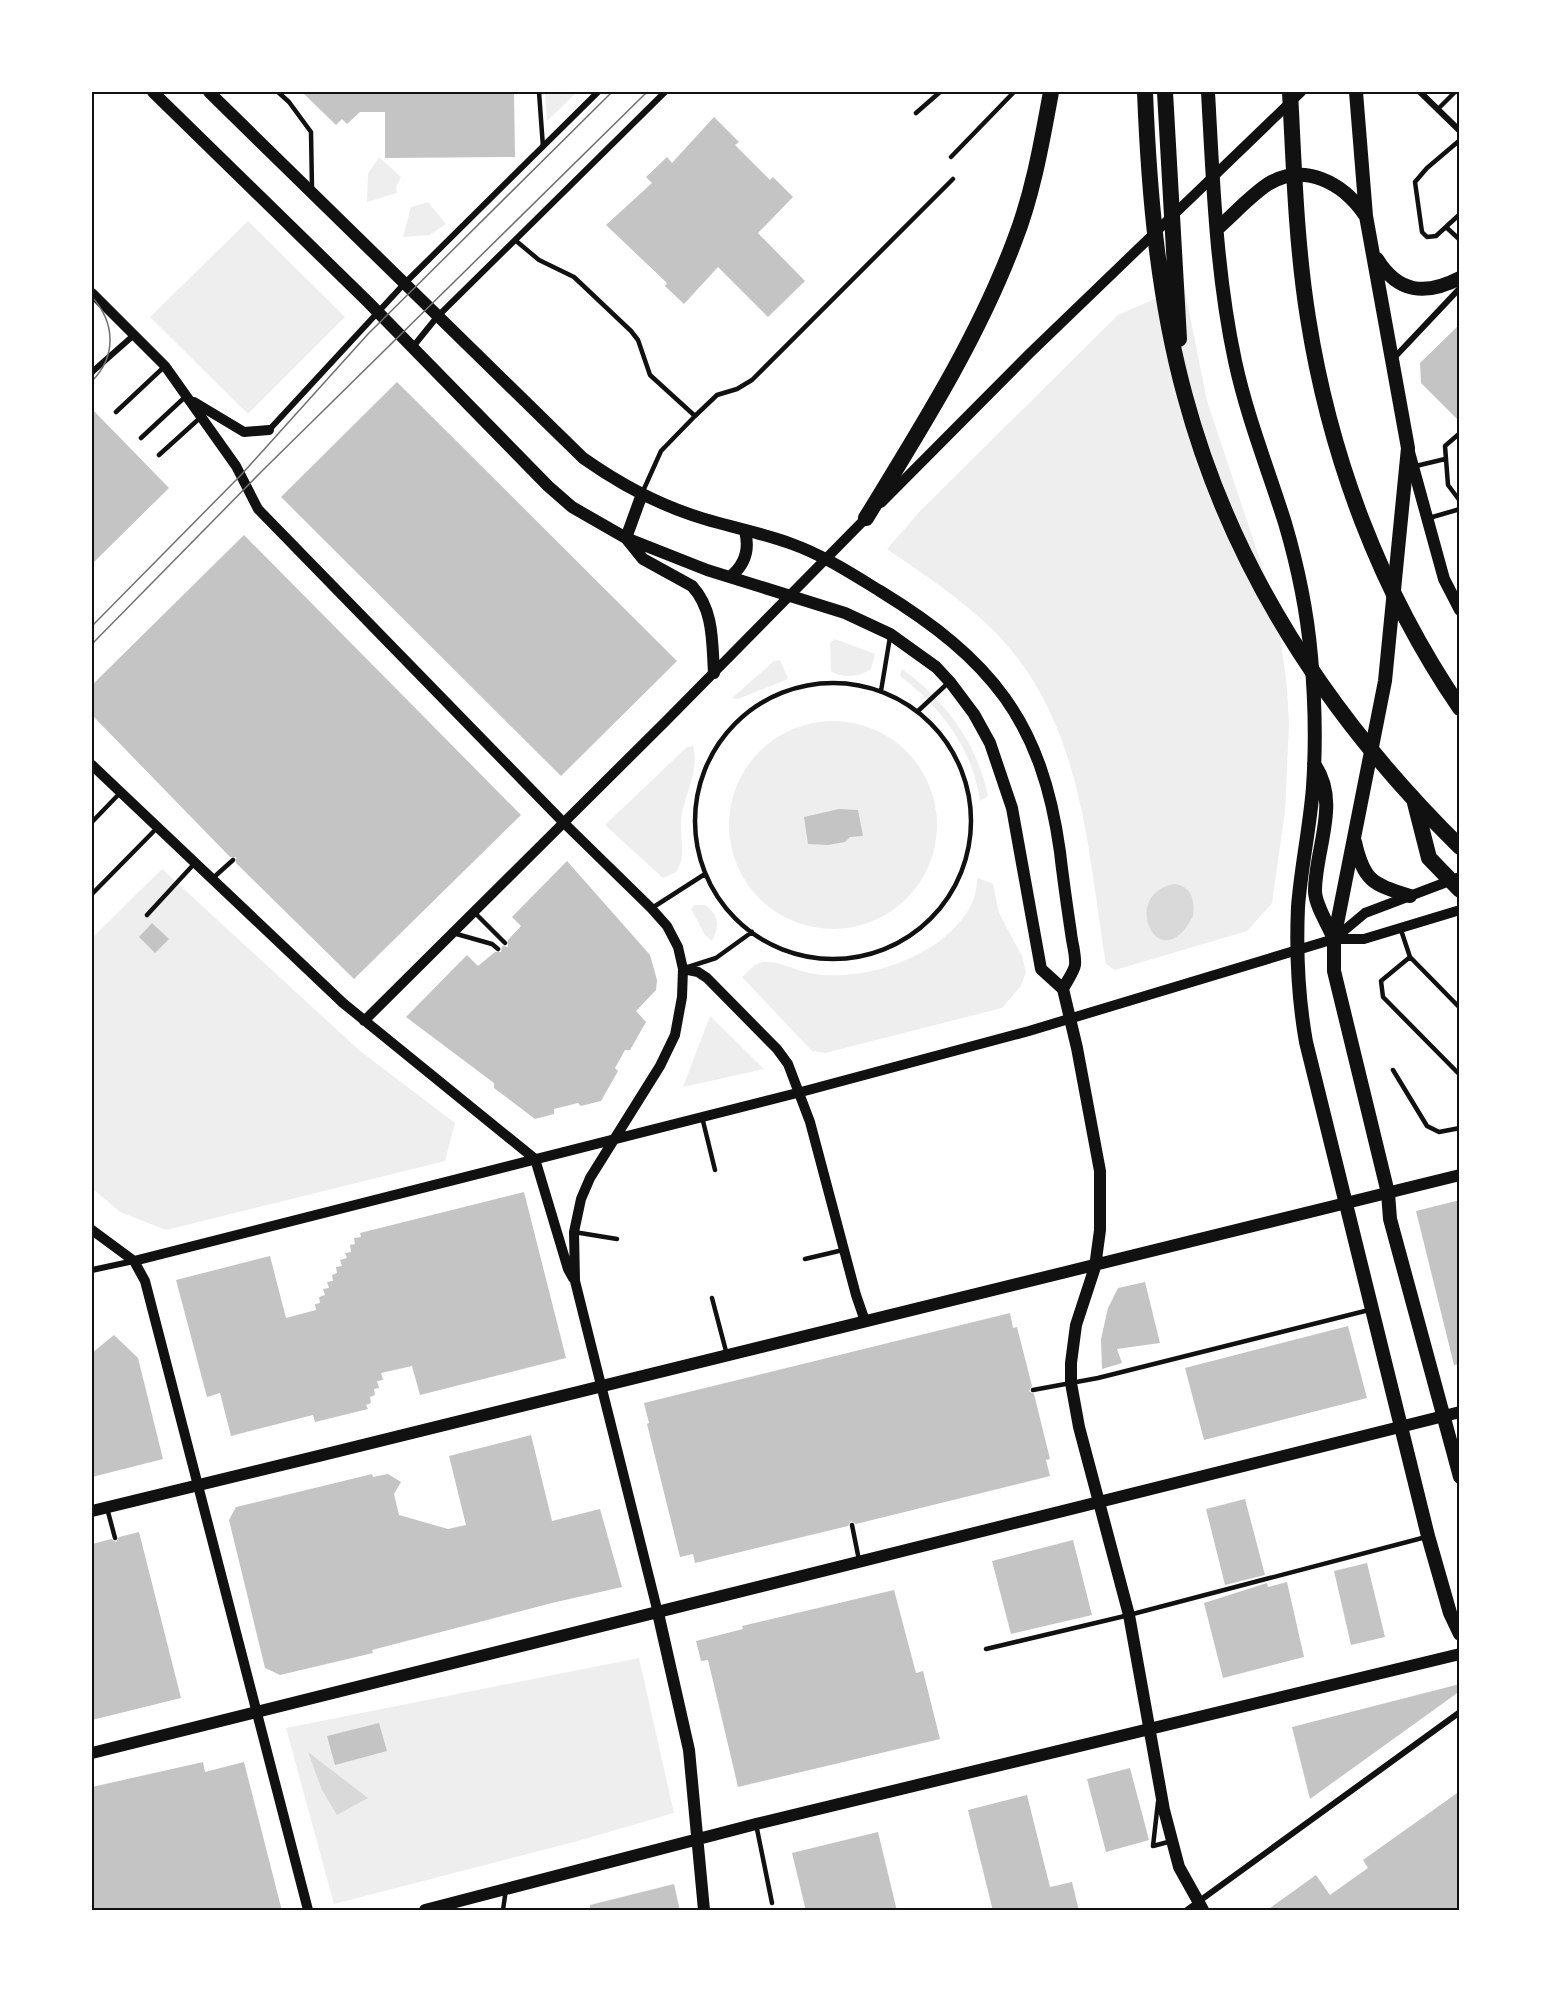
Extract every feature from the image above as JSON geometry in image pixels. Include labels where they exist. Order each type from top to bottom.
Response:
[{"type":"highway","points":[[866,518],[965,353],[988,305],[1016,239],[1042,141],[1051,92]]},
{"type":"highway","points":[[1146,92],[1156,241],[1178,371],[1194,430],[1216,491],[1258,583],[1292,642],[1331,700],[1371,753],[1414,802],[1460,847]]},
{"type":"highway","points":[[1165,92],[1179,316],[1178,371]]},
{"type":"highway","points":[[1290,92],[1293,157],[1308,317],[1320,384],[1341,460],[1384,575],[1423,651],[1460,708]]},
{"type":"highway","points":[[1293,157],[1300,92]]},
{"type":"highway","points":[[1414,802],[1429,858],[1460,890]]},
{"type":"main road","points":[[153,92],[378,312],[548,486],[572,507],[626,538],[730,577],[845,613],[890,634],[936,667],[974,714],[999,764],[1012,808],[1041,969],[1063,989],[1100,1171],[1100,1230],[1095,1267],[1076,1325],[1071,1383],[1079,1427],[1129,1615],[1172,1841],[1179,1867],[1200,1906]]},
{"type":"main road","points":[[209,92],[562,440],[611,477],[642,494],[692,515],[790,543],[825,559],[896,601],[954,643],[981,668],[1012,707],[1039,758],[1058,836],[1075,966],[1063,989]]},
{"type":"main road","points":[[1208,92],[1224,295],[1234,360],[1252,425],[1293,552],[1307,618],[1314,705],[1314,764],[1299,898],[1297,951],[1298,982],[1306,1042],[1428,1536],[1450,1613],[1460,1634]]},
{"type":"main road","points":[[1356,92],[1366,216],[1408,448],[1444,579],[1460,610]]},
{"type":"main road","points":[[1218,228],[1267,185],[1282,177],[1305,175],[1319,177],[1338,186],[1354,200],[1366,216]]},
{"type":"main road","points":[[1373,253],[1386,273],[1399,284],[1411,288],[1425,290],[1445,286],[1460,278]]},
{"type":"main road","points":[[1408,448],[1385,681],[1334,939],[1334,971],[1388,1193],[1390,1220],[1460,1477]]},
{"type":"main road","points":[[626,538],[642,494]]},
{"type":"main road","points":[[730,577],[745,558],[747,540],[745,531]]},
{"type":"main road","points":[[626,538],[643,559],[692,586],[698,592],[709,612],[714,673]]},
{"type":"main road","points":[[1314,764],[1323,777],[1327,800],[1315,894],[1334,939]]},
{"type":"main road","points":[[1354,837],[1362,870],[1367,878],[1375,884],[1410,896]]},
{"type":"main road","points":[[92,1511],[865,1321],[1095,1267],[1460,1175]]},
{"type":"main road","points":[[92,1753],[257,1710],[658,1613],[1460,1412]]},
{"type":"main road","points":[[658,1613],[689,1750],[704,1911]]},
{"type":"main road","points":[[425,1911],[756,1824],[1460,1654]]},
{"type":"street","points":[[189,398],[244,432],[269,430],[404,284],[598,92]]},
{"type":"street","points":[[412,348],[437,317],[665,92]]},
{"type":"street","points":[[1146,92],[1154,236]]},
{"type":"street","points":[[364,1021],[714,673],[1029,354],[1154,236],[1300,92]]},
{"type":"street","points":[[1420,92],[1460,131]]},
{"type":"street","points":[[1392,360],[1460,288]]},
{"type":"street","points":[[94,300],[165,366],[236,465],[258,509],[564,823],[651,908],[667,926],[678,947],[683,969],[681,1016],[675,1035],[660,1066],[590,1178],[576,1213],[574,1232],[575,1281],[658,1613]]},
{"type":"street","points":[[92,372],[134,335]]},
{"type":"street","points":[[92,765],[194,864],[364,1021],[535,1159],[568,1269],[575,1281]]},
{"type":"street","points":[[1334,939],[1365,913],[1460,877]]},
{"type":"street","points":[[92,1270],[801,1092],[1070,1020],[1334,939],[1364,939],[1460,910]]},
{"type":"street","points":[[683,969],[698,972],[707,978],[789,1064],[801,1092],[843,1250],[865,1321]]},
{"type":"street","points":[[92,1230],[134,1261],[145,1281],[308,1911]]},
{"type":"street","points":[[1186,1911],[1200,1906],[1460,1712]]},
{"type":"lane","points":[[278,92],[289,102],[311,132],[312,193]]},
{"type":"lane","points":[[539,92],[543,147]]},
{"type":"lane","points":[[916,113],[940,92]]},
{"type":"lane","points":[[951,157],[1014,92]]},
{"type":"lane","points":[[1438,109],[1455,92]]},
{"type":"lane","points":[[1460,141],[1427,168],[1415,182],[1422,232],[1427,237],[1436,236],[1460,214]]},
{"type":"lane","points":[[642,494],[661,451],[695,416],[717,395],[737,389],[752,380],[953,179]]},
{"type":"lane","points":[[1446,227],[1460,240]]},
{"type":"lane","points":[[515,240],[539,260],[574,277],[631,331],[638,340],[650,375],[695,416]]},
{"type":"lane","points":[[116,412],[165,366]]},
{"type":"lane","points":[[141,438],[189,398]]},
{"type":"lane","points":[[159,455],[202,417]]},
{"type":"lane","points":[[1460,433],[1444,446],[1448,485],[1460,501]]},
{"type":"lane","points":[[1413,466],[1445,459]]},
{"type":"lane","points":[[1426,519],[1460,509]]},
{"type":"lane","points":[[881,691],[890,634]]},
{"type":"lane","points":[[918,711],[938,689],[950,682]]},
{"type":"lane","points":[[810,684],[846,684],[881,691],[918,711],[938,731],[955,755],[966,781],[971,810],[970,838],[964,867],[942,906],[909,936],[882,950],[853,957],[826,958],[800,954],[775,946],[752,932],[733,916],[717,896],[705,874],[696,838],[695,820],[698,793],[705,767],[719,742],[737,721],[759,704],[784,692],[810,684]]},
{"type":"lane","points":[[92,822],[120,793]]},
{"type":"lane","points":[[92,894],[157,828]]},
{"type":"lane","points":[[211,880],[233,860]]},
{"type":"lane","points":[[147,915],[194,864]]},
{"type":"lane","points":[[651,908],[705,874]]},
{"type":"lane","points":[[474,912],[505,943]]},
{"type":"lane","points":[[1401,929],[1410,957],[1460,1008]]},
{"type":"lane","points":[[452,932],[492,944],[498,950]]},
{"type":"lane","points":[[683,969],[716,958],[752,932]]},
{"type":"lane","points":[[1410,957],[1381,981],[1383,997],[1460,1075]]},
{"type":"lane","points":[[1393,1070],[1427,1126],[1439,1132],[1460,1128]]},
{"type":"lane","points":[[702,1117],[715,1170]]},
{"type":"lane","points":[[574,1232],[616,1239]]},
{"type":"lane","points":[[804,1259],[843,1250]]},
{"type":"lane","points":[[712,1298],[727,1355]]},
{"type":"lane","points":[[1033,1390],[1071,1383],[1372,1309]]},
{"type":"lane","points":[[107,1508],[115,1538]]},
{"type":"lane","points":[[852,1525],[860,1562]]},
{"type":"lane","points":[[986,1649],[1129,1615],[1428,1536]]},
{"type":"lane","points":[[1160,1785],[1153,1846],[1172,1841]]},
{"type":"lane","points":[[756,1824],[772,1903]]},
{"type":"lane","points":[[503,1911],[506,1889]]},
{"type":"shaded area","points":[[545,92],[577,92],[547,121]]},
{"type":"shaded area","points":[[379,157],[401,177],[396,187],[397,193],[367,202],[368,174]]},
{"type":"shaded area","points":[[428,202],[446,224],[429,235],[403,237],[411,207]]},
{"type":"shaded area","points":[[248,221],[345,317],[248,414],[150,317]]},
{"type":"shaded area","points":[[1184,286],[1207,401],[1277,611],[1287,688],[1289,725],[1285,811],[1272,903],[1247,931],[1115,970],[1106,964],[1086,831],[1076,788],[1064,746],[1047,705],[1024,667],[983,620],[887,549],[920,511],[1118,315]]},
{"type":"shaded area","points":[[835,639],[875,654],[871,669],[851,676],[835,674],[831,671],[830,643]]},
{"type":"shaded area","points":[[780,660],[788,679],[738,699],[732,698],[774,661]]},
{"type":"shaded area","points":[[902,669],[932,694],[957,724],[976,758],[988,796],[980,801],[970,764],[953,731],[929,701],[900,676]]},
{"type":"shaded area","points":[[823,721],[843,721],[863,725],[882,733],[907,751],[920,767],[929,785],[937,815],[933,855],[929,865],[920,883],[907,899],[891,912],[863,925],[843,929],[823,929],[803,925],[784,917],[767,906],[752,891],[733,855],[729,835],[729,815],[733,795],[741,776],[752,759],[767,744],[803,725]]},
{"type":"shaded area","points":[[693,746],[695,755],[693,774],[681,821],[681,860],[676,872],[663,878],[605,825],[687,747]]},
{"type":"shaded area","points":[[162,869],[360,1051],[455,1123],[445,1161],[166,1230],[120,1212],[92,1188],[92,938]]},
{"type":"shaded area","points":[[978,878],[993,884],[999,913],[1022,956],[1026,972],[1021,986],[1002,1008],[825,1053],[812,1051],[742,977],[754,966],[764,962],[781,964],[809,973],[831,975],[854,974],[903,961],[945,937],[961,920],[974,899]]},
{"type":"shaded area","points":[[1175,884],[1189,891],[1193,916],[1180,934],[1168,940],[1157,937],[1150,928],[1147,915],[1149,902],[1158,891]]},
{"type":"shaded area","points":[[695,905],[705,905],[717,921],[712,941],[705,935],[691,909]]},
{"type":"shaded area","points":[[710,1016],[764,1069],[683,1087]]},
{"type":"shaded area","points":[[639,1658],[674,1813],[574,1842],[334,1904],[286,1728]]},
{"type":"shaded area","points":[[308,1752],[368,1798],[337,1815],[322,1790]]},
{"type":"building","points":[[302,92],[514,92],[515,157],[385,158],[385,112],[360,112],[347,124],[342,119],[336,125]]},
{"type":"building","points":[[714,117],[739,142],[735,145],[770,180],[773,177],[793,197],[758,233],[805,281],[768,317],[718,267],[684,304],[665,286],[667,283],[606,225],[652,183],[646,177],[667,157],[672,163]]},
{"type":"building","points":[[1460,324],[1460,422],[1421,383],[1420,363]]},
{"type":"building","points":[[397,382],[677,661],[561,776],[281,497]]},
{"type":"building","points":[[92,409],[169,488],[92,564]]},
{"type":"building","points":[[244,535],[521,815],[354,979],[236,863],[236,857],[230,857],[92,715],[92,685]]},
{"type":"building","points":[[839,809],[858,810],[863,836],[850,837],[845,842],[828,845],[808,844],[804,817]]},
{"type":"building","points":[[567,861],[650,955],[657,980],[656,990],[636,1011],[646,1022],[630,1050],[625,1050],[615,1068],[618,1071],[601,1101],[581,1106],[578,1103],[554,1109],[554,1114],[535,1119],[494,1088],[494,1083],[406,1017],[467,955],[478,966],[495,952],[501,952],[502,946],[508,947],[508,940],[521,926],[512,917]]},
{"type":"building","points":[[152,923],[169,939],[155,953],[139,937]]},
{"type":"building","points":[[524,1192],[566,1358],[420,1395],[412,1366],[381,1373],[383,1380],[377,1381],[379,1388],[374,1389],[375,1395],[370,1397],[371,1403],[366,1405],[368,1409],[315,1422],[313,1415],[231,1436],[220,1393],[207,1397],[176,1280],[270,1256],[286,1318],[316,1310],[315,1304],[320,1303],[319,1297],[325,1295],[323,1289],[329,1288],[327,1282],[333,1281],[332,1275],[337,1273],[336,1267],[342,1266],[340,1260],[347,1258],[345,1253],[351,1252],[350,1245],[355,1244],[354,1238],[361,1237],[360,1233]]},
{"type":"building","points":[[1460,1200],[1460,1364],[1454,1365],[1416,1211]]},
{"type":"building","points":[[1145,1282],[1160,1343],[1117,1349],[1122,1363],[1102,1369],[1101,1339],[1108,1308],[1118,1288]]},
{"type":"building","points":[[1010,1313],[1013,1328],[1017,1327],[1032,1386],[1029,1391],[1034,1394],[1050,1459],[1046,1460],[1050,1476],[856,1524],[851,1521],[848,1526],[695,1563],[693,1554],[680,1557],[647,1424],[649,1423],[644,1403]]},
{"type":"building","points":[[1348,1326],[1367,1398],[1204,1440],[1185,1368]]},
{"type":"building","points":[[114,1335],[138,1358],[163,1459],[92,1477],[92,1353]]},
{"type":"building","points":[[531,1435],[552,1521],[600,1509],[622,1587],[552,1603],[372,1650],[373,1653],[280,1675],[265,1668],[229,1520],[236,1507],[372,1474],[373,1477],[388,1474],[401,1482],[394,1494],[399,1515],[448,1529],[466,1525],[449,1456]]},
{"type":"building","points":[[1245,1499],[1265,1575],[1225,1585],[1206,1509]]},
{"type":"building","points":[[139,1532],[181,1698],[92,1720],[92,1544],[111,1539],[116,1542],[119,1537]]},
{"type":"building","points":[[1073,1540],[1092,1615],[1011,1634],[992,1561]]},
{"type":"building","points":[[1367,1563],[1385,1637],[1351,1645],[1334,1571]]},
{"type":"building","points":[[1287,1582],[1304,1657],[1223,1678],[1204,1603],[1267,1583],[1268,1587]]},
{"type":"building","points":[[894,1590],[916,1673],[923,1671],[940,1739],[738,1787],[708,1660],[701,1661],[696,1641],[743,1629],[742,1626]]},
{"type":"building","points":[[1460,1684],[1460,1691],[1310,1799],[1292,1727]]},
{"type":"building","points":[[379,1723],[387,1751],[335,1765],[327,1736]]},
{"type":"building","points":[[203,1762],[205,1772],[244,1762],[282,1911],[92,1911],[92,1787]]},
{"type":"building","points":[[1130,1768],[1149,1840],[1106,1852],[1087,1779]]},
{"type":"building","points":[[1460,1791],[1460,1911],[1266,1911],[1316,1875],[1330,1895],[1368,1868],[1363,1860]]},
{"type":"building","points":[[1027,1795],[1050,1887],[1072,1882],[1079,1911],[993,1911],[968,1810]]},
{"type":"building","points":[[878,1832],[897,1911],[806,1911],[792,1853]]},
{"type":"building","points":[[674,1884],[680,1911],[590,1911],[590,1905]]},
{"type":"tram line","points":[[92,626],[241,475],[368,334],[612,92]]},
{"type":"tram line","points":[[92,644],[262,471],[647,92]]},
{"type":"tram line","points":[[92,297],[105,317],[110,339],[106,361],[92,381]]}]
